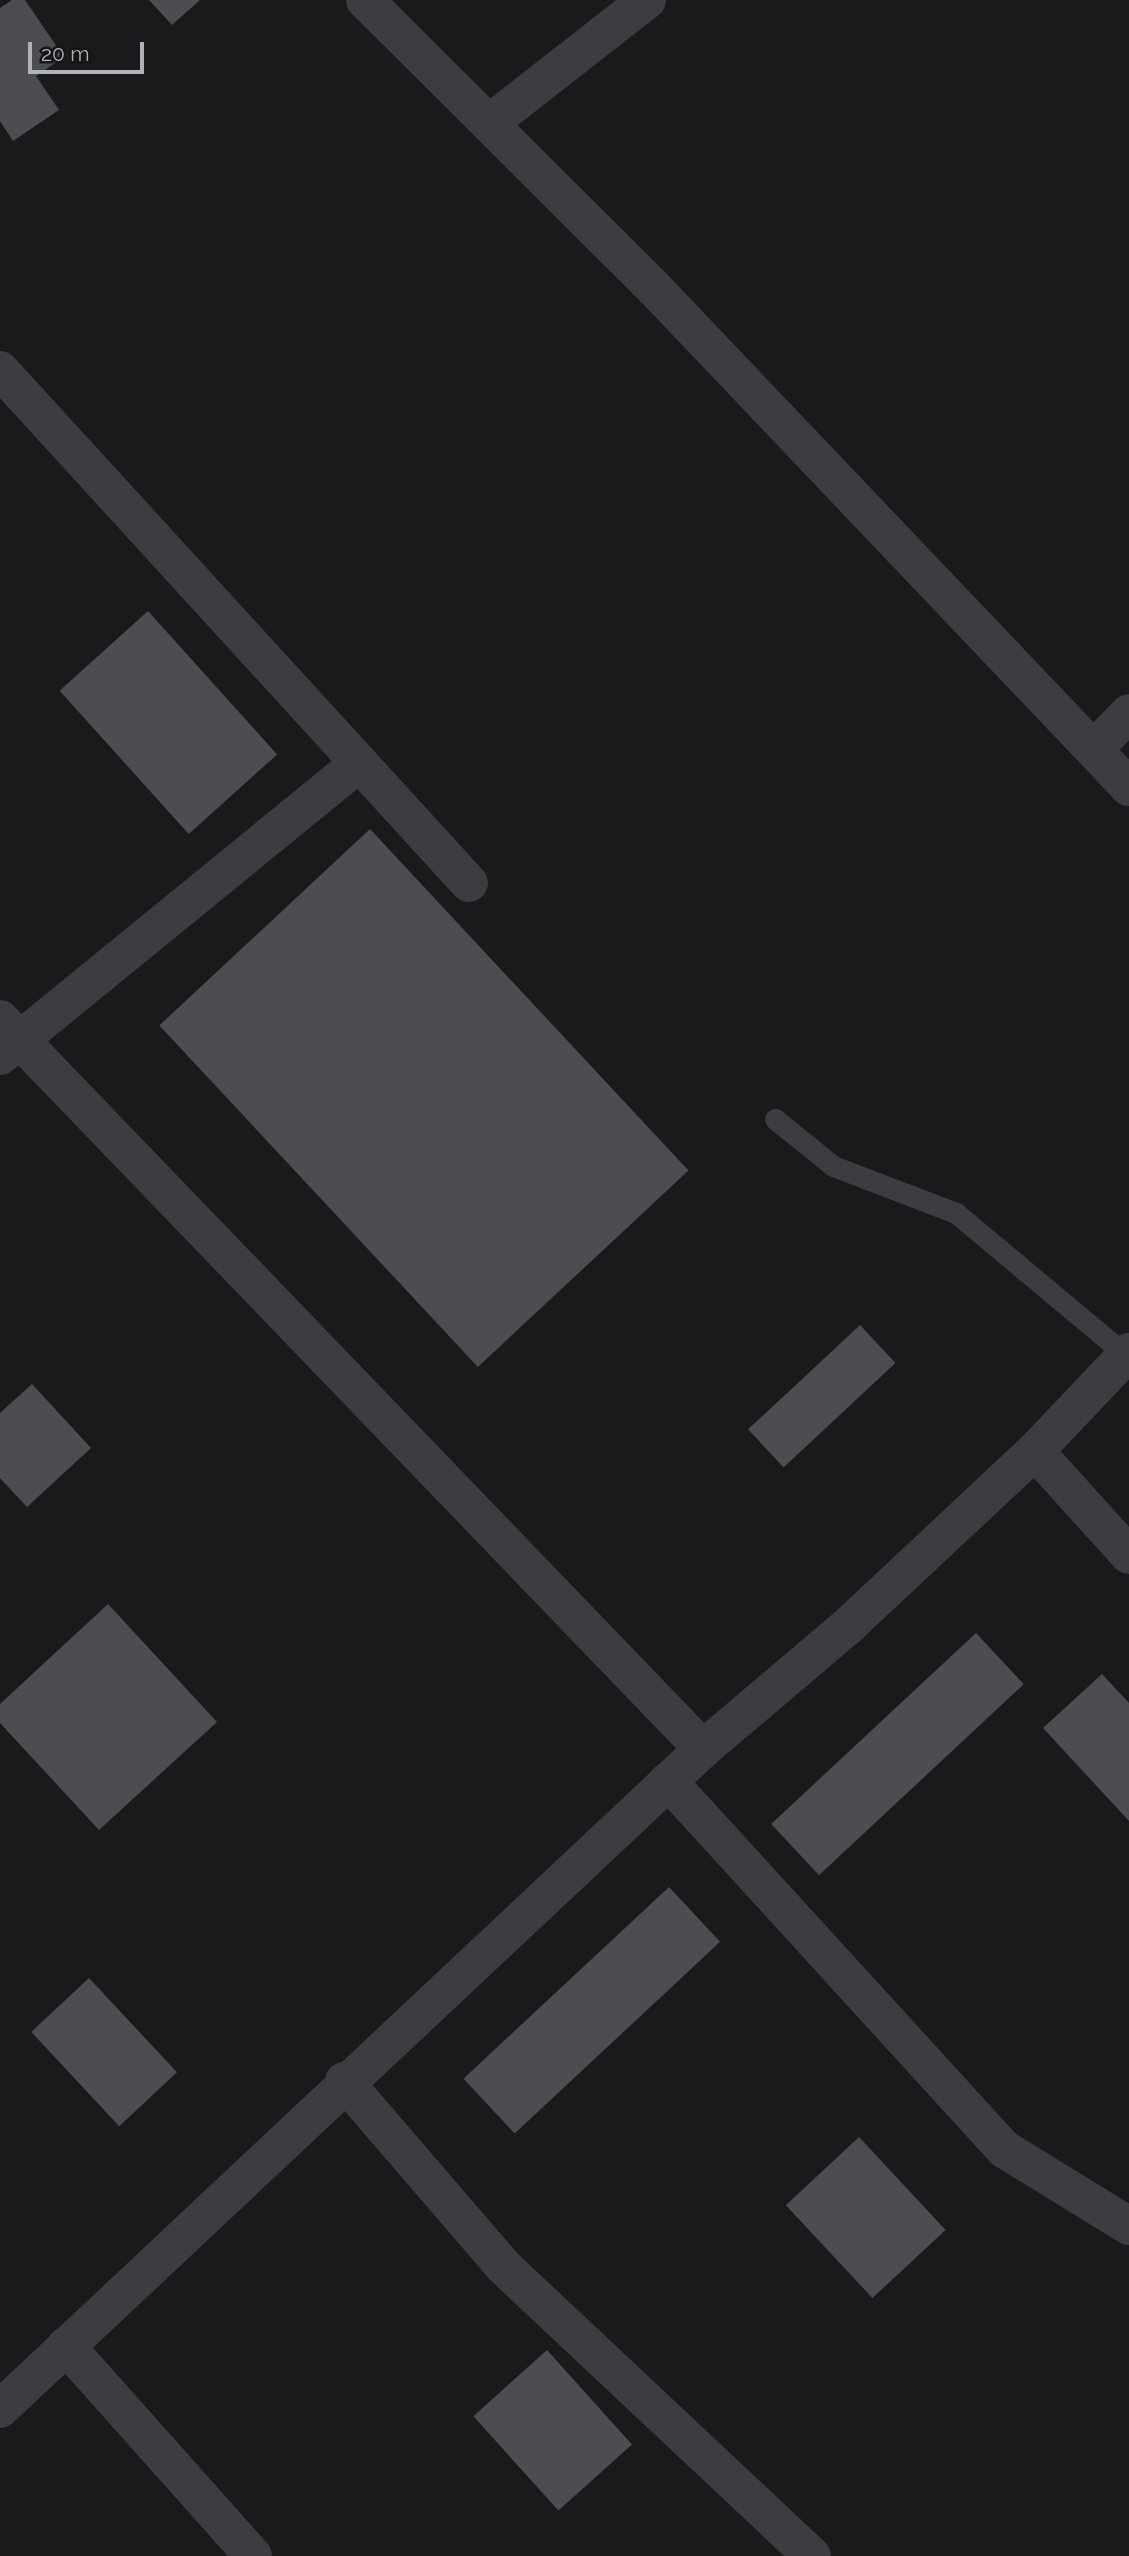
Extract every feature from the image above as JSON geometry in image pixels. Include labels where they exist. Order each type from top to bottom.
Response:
[{"type":"street","points":[[365,0],[491,122],[1129,787]]},
{"type":"street","points":[[491,122],[647,0]]},
{"type":"street","points":[[0,370],[357,765],[469,883]]},
{"type":"street","points":[[1094,749],[1129,713]]},
{"type":"street","points":[[357,765],[6,1038],[703,1749]]},
{"type":"street","points":[[0,2409],[344,2081],[668,1781],[849,1625],[1035,1451],[1128,1354]]},
{"type":"street","points":[[1035,1451],[1129,1555]]},
{"type":"street","points":[[668,1781],[1004,2149],[1129,2226]]},
{"type":"street","points":[[344,2081],[502,2264],[812,2556]]},
{"type":"street","points":[[66,2346],[253,2556]]},
{"type":"lane","points":[[775,1119],[833,1166],[956,1213],[1128,1354]]},
{"type":"building","points":[[12,0],[25,0],[64,57],[36,76],[59,110],[13,141],[0,121],[0,8]]},
{"type":"building","points":[[149,0],[200,0],[172,25]]},
{"type":"building","points":[[148,611],[277,754],[189,834],[60,691]]},
{"type":"building","points":[[370,829],[688,1171],[478,1367],[159,1025]]},
{"type":"building","points":[[860,1325],[895,1363],[784,1467],[748,1429]]},
{"type":"building","points":[[32,1384],[91,1448],[27,1507],[0,1478],[0,1413]]},
{"type":"building","points":[[108,1604],[217,1722],[99,1830],[0,1723],[0,1704]]},
{"type":"building","points":[[976,1633],[1024,1684],[819,1875],[771,1824]]},
{"type":"building","points":[[1102,1674],[1129,1703],[1129,1821],[1043,1728]]},
{"type":"building","points":[[669,1887],[720,1942],[515,2133],[463,2079]]},
{"type":"building","points":[[89,1978],[177,2072],[119,2126],[31,2032]]},
{"type":"building","points":[[859,2137],[946,2230],[872,2298],[786,2205]]},
{"type":"building","points":[[547,2350],[632,2444],[558,2511],[473,2416]]}]
